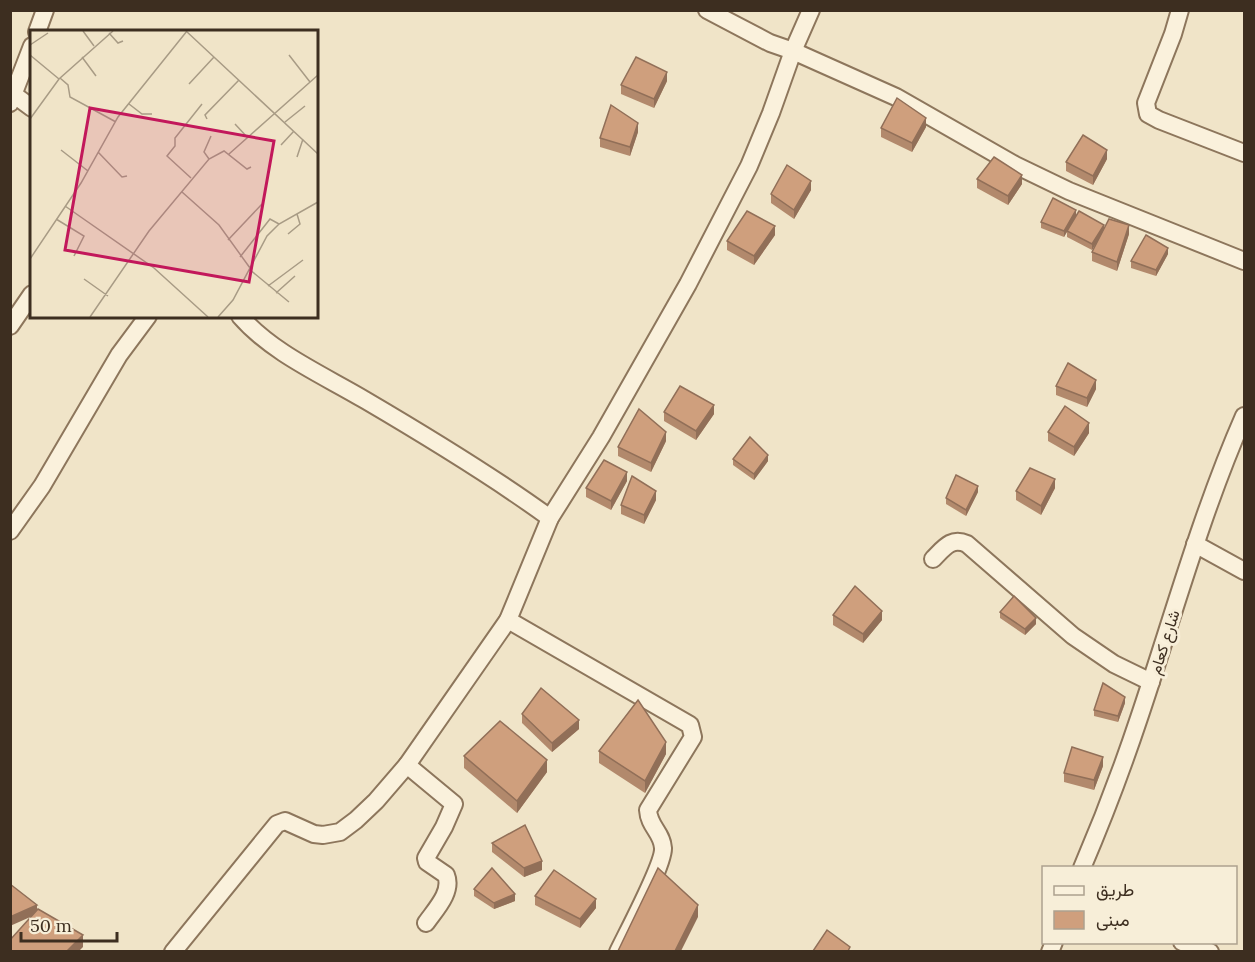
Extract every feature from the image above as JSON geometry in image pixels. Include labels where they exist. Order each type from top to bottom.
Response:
[{"type":"street","points":[[38,30],[45,10]]},
{"type":"street","points":[[707,10],[770,43],[896,97],[1015,165],[1070,191],[1245,261]]},
{"type":"street","points":[[177,950],[277,824],[285,821],[319,835],[340,832],[376,801],[407,765],[508,620],[550,518],[601,437],[721,222],[749,166],[811,10]]},
{"type":"street","points":[[1180,10],[1146,103],[1148,114],[1245,153]]},
{"type":"street","points":[[30,51],[13,91],[30,106]]},
{"type":"street","points":[[10,326],[30,297]]},
{"type":"street","points":[[10,531],[42,486],[119,356],[147,318]]},
{"type":"street","points":[[242,318],[265,340],[506,486],[550,518]]},
{"type":"street","name":"شارع كعام","points":[[1082,866],[1098,831],[1151,682],[1195,544],[1226,458],[1245,416]]},
{"type":"street","points":[[933,559],[948,543],[961,541],[967,544],[1073,636],[1114,664],[1151,682]]},
{"type":"street","points":[[1195,544],[1245,571]]},
{"type":"street","points":[[508,620],[690,726],[693,737],[648,810],[649,821],[659,834],[663,849],[658,867],[618,951]]},
{"type":"street","points":[[407,765],[454,804],[426,858],[427,862],[446,875],[448,882],[444,898],[426,923]]},
{"type":"street","points":[[1188,944],[1210,951]]},
{"type":"building","points":[[636,57],[667,72],[654,99],[621,85]]},
{"type":"building","points":[[897,98],[926,118],[912,143],[881,128]]},
{"type":"building","points":[[611,105],[638,123],[630,147],[600,138]]},
{"type":"building","points":[[1083,135],[1107,150],[1093,176],[1066,162]]},
{"type":"building","points":[[994,157],[1022,175],[1008,196],[977,179]]},
{"type":"building","points":[[787,165],[811,181],[794,210],[771,194]]},
{"type":"building","points":[[1053,198],[1076,210],[1064,231],[1041,222]]},
{"type":"building","points":[[747,211],[775,226],[754,256],[727,241]]},
{"type":"building","points":[[1079,211],[1104,225],[1092,244],[1067,231]]},
{"type":"building","points":[[1109,219],[1129,225],[1117,262],[1092,252]]},
{"type":"building","points":[[1146,235],[1168,248],[1156,270],[1131,261]]},
{"type":"building","points":[[1068,363],[1096,380],[1087,398],[1056,386]]},
{"type":"building","points":[[680,386],[714,405],[696,431],[664,412]]},
{"type":"building","points":[[1065,406],[1089,423],[1074,447],[1048,432]]},
{"type":"building","points":[[639,409],[666,432],[651,463],[618,447]]},
{"type":"building","points":[[750,437],[768,455],[754,474],[733,459]]},
{"type":"building","points":[[604,460],[627,472],[611,501],[586,488]]},
{"type":"building","points":[[1030,468],[1055,479],[1041,506],[1016,491]]},
{"type":"building","points":[[956,475],[978,486],[966,510],[946,498]]},
{"type":"building","points":[[632,476],[656,491],[644,515],[621,505]]},
{"type":"building","points":[[855,586],[882,611],[863,634],[833,615]]},
{"type":"building","points":[[1014,596],[1036,618],[1025,629],[1000,612]]},
{"type":"building","points":[[1103,683],[1125,697],[1118,716],[1094,710]]},
{"type":"building","points":[[541,688],[579,720],[552,743],[522,714]]},
{"type":"building","points":[[638,700],[666,742],[645,781],[599,751]]},
{"type":"building","points":[[500,721],[547,760],[517,801],[464,756]]},
{"type":"building","points":[[1072,747],[1103,757],[1094,780],[1064,773]]},
{"type":"building","points":[[525,825],[542,861],[524,868],[492,843]]},
{"type":"building","points":[[492,868],[515,894],[494,903],[474,889]]},
{"type":"building","points":[[658,868],[698,905],[675,951],[618,951]]},
{"type":"building","points":[[554,870],[596,899],[580,919],[535,896]]},
{"type":"building","points":[[10,884],[37,905],[10,917]]},
{"type":"building","points":[[38,909],[83,935],[67,951],[10,951],[10,940]]},
{"type":"building","points":[[827,930],[850,947],[848,951],[813,951]]}]
